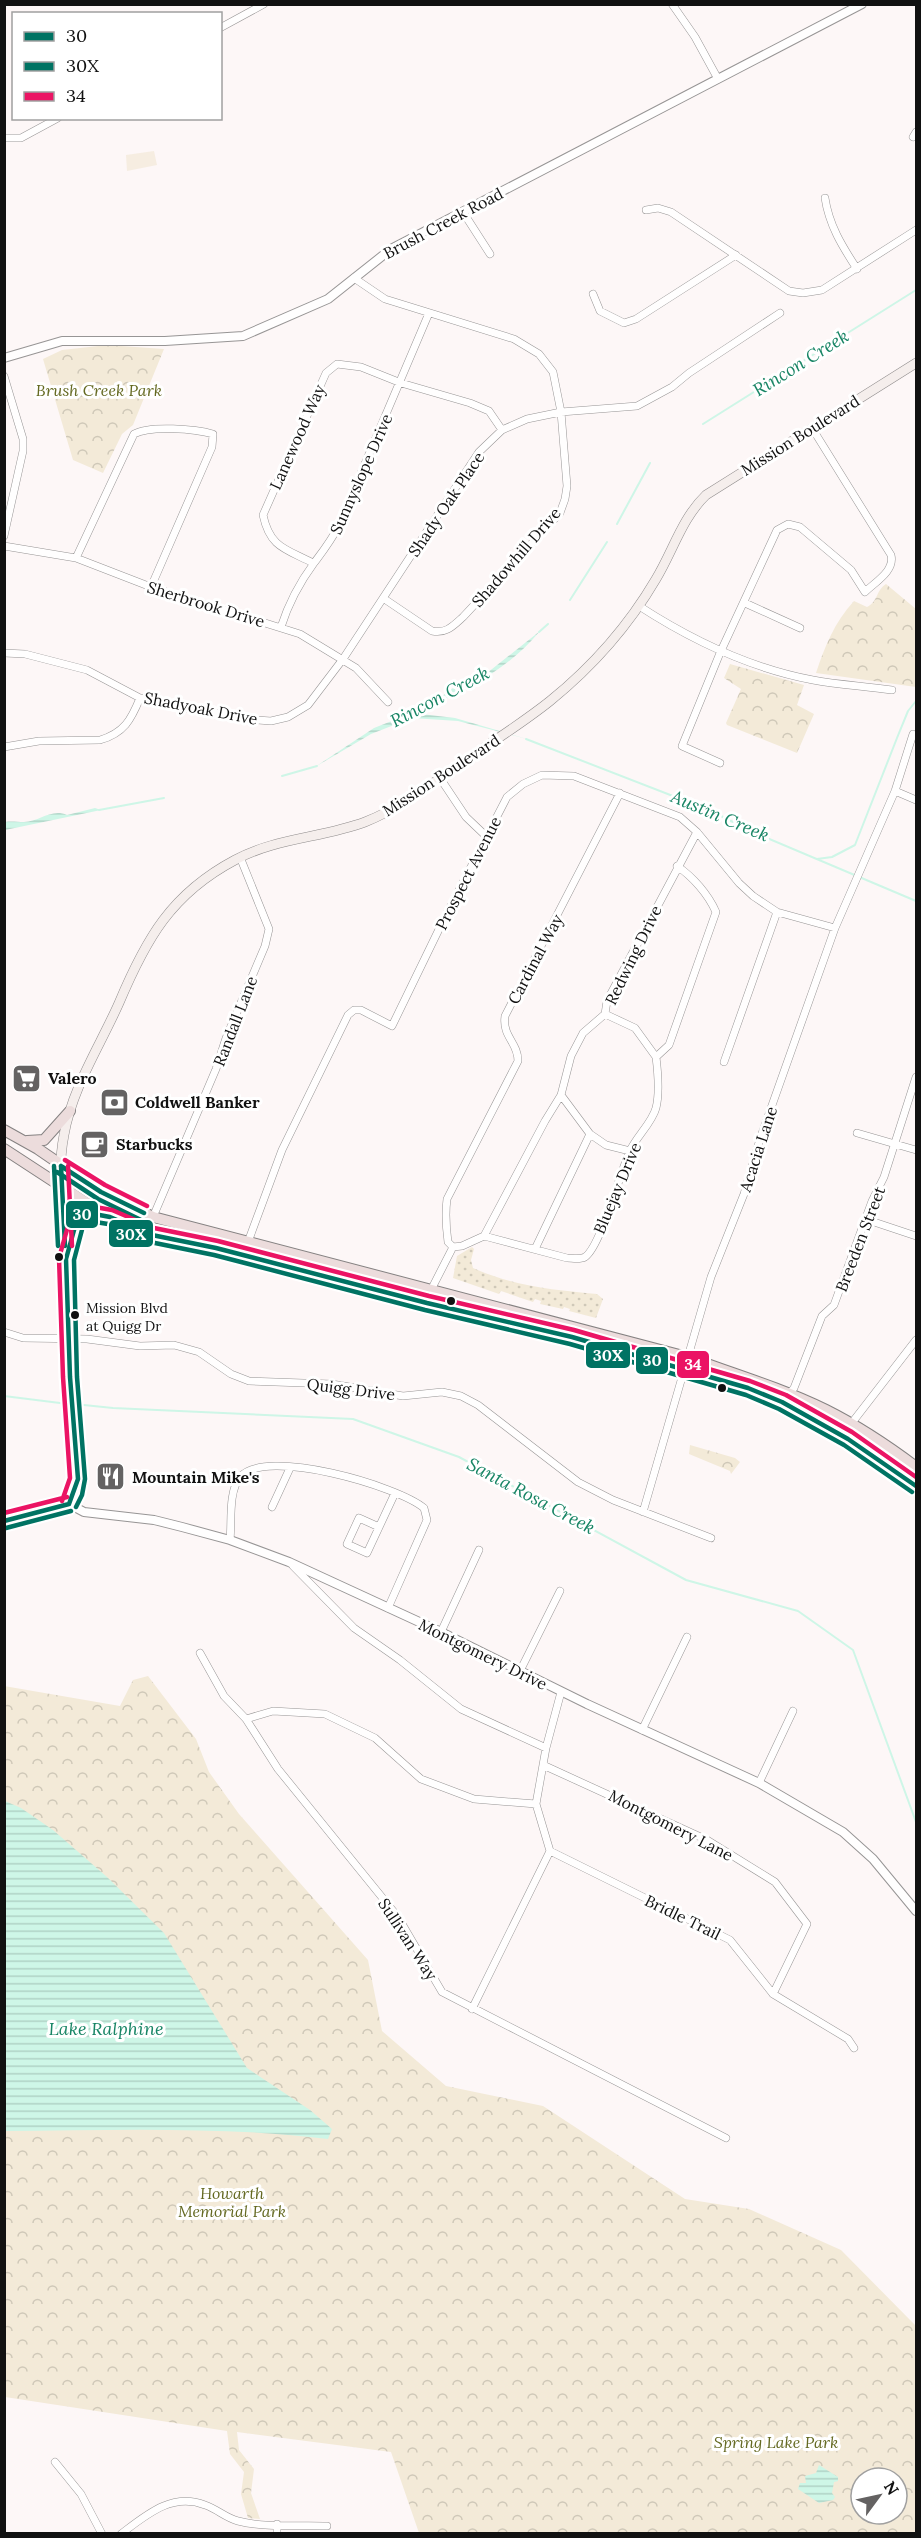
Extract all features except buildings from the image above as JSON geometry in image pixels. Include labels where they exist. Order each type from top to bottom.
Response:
[{"type":"main road","name":"Mission Boulevard","points":[[69,1504],[78,1479],[61,1186],[63,1135],[70,1111],[133,969],[154,932],[174,906],[194,886],[240,858],[268,846],[331,833],[365,822],[390,810],[548,702],[585,670],[639,606],[698,503],[715,488],[916,363]]},
{"type":"main road","points":[[24,1141],[44,1140],[70,1111]]},
{"type":"main road","points":[[4,1130],[110,1197],[153,1217],[431,1290],[686,1362],[789,1394],[851,1424],[916,1467]]},
{"type":"main road","points":[[4,1149],[110,1217],[152,1235],[216,1248],[427,1304],[686,1362],[782,1402],[848,1439],[916,1486]]},
{"type":"main road","points":[[66,1259],[76,1223],[81,1215],[89,1213],[110,1217]]},
{"type":"main road","points":[[427,1304],[431,1290]]},
{"type":"main road","points":[[4,1521],[69,1504]]},
{"type":"street","points":[[222,27],[264,4]]},
{"type":"street","points":[[672,4],[695,37],[718,79]]},
{"type":"street","name":"Brush Creek Road","points":[[4,358],[62,341],[165,341],[243,336],[321,303],[382,254],[862,4]]},
{"type":"street","points":[[4,138],[21,138],[53,120]]},
{"type":"street","points":[[825,198],[827,214],[835,234],[857,269]]},
{"type":"street","points":[[646,210],[658,208],[671,212],[789,291],[803,293],[822,290],[916,230]]},
{"type":"street","points":[[463,212],[490,254]]},
{"type":"street","points":[[593,294],[600,311],[624,323],[636,319],[736,255]]},
{"type":"street","name":"Shadowhill Drive","points":[[354,278],[385,299],[514,339],[539,354],[553,372],[561,412],[567,486],[560,513],[463,617],[449,630],[440,633],[432,631],[383,598]]},
{"type":"street","name":"Sunnyslope Drive","points":[[281,627],[287,608],[314,563],[329,546],[338,527],[429,313]]},
{"type":"street","name":"Shady Oak Place","points":[[343,658],[479,452],[502,430],[527,418],[561,412],[638,406],[672,387],[689,373],[780,314]]},
{"type":"street","name":"Lanewood Way","points":[[314,563],[279,545],[267,533],[263,515],[326,373],[337,364],[361,367],[401,383],[470,403],[489,411],[502,430]]},
{"type":"street","points":[[4,376],[22,439],[23,451],[4,537]]},
{"type":"street","points":[[720,763],[682,746],[720,653],[777,530],[788,524],[800,527],[851,570],[865,592],[890,568],[892,562],[891,555],[812,428]]},
{"type":"street","points":[[76,558],[134,434],[147,430],[203,431],[213,434],[212,447],[151,587]]},
{"type":"street","name":"Sherbrook Drive","points":[[4,546],[76,558],[151,587],[300,634],[343,658],[356,668],[388,702]]},
{"type":"street","points":[[745,603],[800,628]]},
{"type":"street","points":[[639,606],[671,627],[720,653],[814,681],[892,690]]},
{"type":"street","name":"Shadyoak Drive","points":[[4,653],[25,654],[87,670],[140,698],[242,718],[271,721],[288,717],[308,705],[343,658]]},
{"type":"street","points":[[4,747],[39,741],[107,738],[128,724],[140,698]]},
{"type":"street","name":"Acacia Lane","points":[[642,1512],[711,1277],[741,1203],[760,1139],[835,928],[895,791],[913,734]]},
{"type":"street","name":"Prospect Avenue","points":[[248,1242],[282,1150],[348,1016],[354,1010],[361,1010],[392,1026],[507,796],[536,777],[567,775],[680,817],[697,832],[739,883],[753,896],[777,912],[835,928]]},
{"type":"street","points":[[440,778],[471,824],[487,837]]},
{"type":"street","points":[[895,791],[916,800]]},
{"type":"street","name":"Cardinal Way","points":[[453,1246],[448,1242],[447,1236],[445,1214],[447,1198],[518,1061],[516,1047],[505,1032],[505,1016],[620,793]]},
{"type":"street","name":"Redwing Drive","points":[[484,1236],[561,1095],[571,1056],[583,1033],[604,1014],[607,1001],[697,832]]},
{"type":"street","name":"Randall Lane","points":[[153,1217],[179,1160],[265,946],[269,929],[240,858]]},
{"type":"street","points":[[604,1014],[635,1028],[656,1057],[669,1045],[716,912],[712,903],[689,874],[677,866]]},
{"type":"street","points":[[724,1062],[777,912]]},
{"type":"street","name":"Bluejay Drive","points":[[484,1236],[567,1258],[586,1257],[608,1212],[630,1151],[656,1108],[658,1073],[656,1057]]},
{"type":"street","name":"Breeden Street","points":[[789,1394],[794,1388],[822,1316],[834,1305],[865,1219],[884,1177],[916,1077]]},
{"type":"street","points":[[561,1095],[590,1134],[606,1145],[630,1151]]},
{"type":"street","points":[[857,1133],[916,1150]]},
{"type":"street","points":[[535,1249],[590,1134]]},
{"type":"street","points":[[865,1219],[916,1236]]},
{"type":"street","points":[[431,1290],[453,1246],[462,1246],[484,1236]]},
{"type":"street","name":"Quigg Drive","points":[[4,1332],[23,1338],[69,1338],[140,1346],[174,1345],[190,1348],[231,1374],[249,1380],[332,1384],[404,1395],[442,1392],[461,1396],[478,1405],[578,1482],[613,1500],[711,1538]]},
{"type":"street","points":[[851,1424],[916,1340]]},
{"type":"street","points":[[272,1508],[290,1468]]},
{"type":"street","points":[[230,1540],[234,1494],[239,1478],[245,1472],[254,1469],[290,1468],[340,1474],[396,1493],[424,1508],[427,1520],[388,1608]]},
{"type":"street","points":[[379,1527],[359,1518],[347,1544],[367,1553],[396,1493]]},
{"type":"street","name":"Montgomery Drive","points":[[69,1504],[84,1512],[154,1520],[230,1540],[289,1562],[441,1632],[561,1692],[759,1783],[843,1832],[873,1859],[916,1911]]},
{"type":"street","points":[[441,1632],[479,1550]]},
{"type":"street","points":[[289,1562],[354,1628],[400,1660],[461,1709],[546,1748]]},
{"type":"street","points":[[520,1671],[560,1591]]},
{"type":"street","points":[[642,1730],[687,1637]]},
{"type":"street","name":"Sullivan Way","points":[[200,1653],[224,1696],[246,1719],[278,1769],[398,1917],[442,1992],[726,2138]]},
{"type":"street","points":[[472,2009],[550,1851],[536,1804],[546,1748],[561,1692]]},
{"type":"street","points":[[246,1719],[273,1711],[325,1714],[375,1738],[421,1779],[474,1799],[536,1804]]},
{"type":"street","points":[[759,1783],[793,1711]]},
{"type":"street","name":"Montgomery Lane","points":[[543,1765],[707,1840],[775,1882],[807,1923],[773,1994]]},
{"type":"street","name":"Bridle Trail","points":[[550,1851],[730,1940],[773,1994],[848,2039],[854,2048]]},
{"type":"street","points":[[55,2463],[81,2494],[102,2534]]},
{"type":"street","points":[[121,2534],[165,2505],[185,2501],[206,2505],[226,2517],[241,2522],[327,2526]]},
{"type":"street","points":[[277,2524],[277,2534]]},
{"type":"green space","name":"Brush Creek Park","points":[[107,345],[164,349],[133,425],[122,434],[103,473],[73,460],[43,359],[62,350]]},
{"type":"green space","points":[[886,584],[916,609],[916,687],[816,673],[831,635],[847,609],[854,601],[867,607],[871,605],[880,589]]},
{"type":"green space","points":[[730,664],[804,685],[797,705],[814,714],[797,753],[727,725],[741,689],[724,678]]},
{"type":"green space","points":[[472,1247],[474,1249],[471,1260],[473,1268],[488,1274],[534,1286],[597,1294],[603,1299],[596,1318],[569,1311],[570,1309],[564,1307],[563,1309],[540,1304],[541,1301],[535,1299],[533,1302],[501,1291],[499,1294],[453,1278],[457,1256]]},
{"type":"green space","points":[[690,1445],[735,1458],[740,1462],[731,1474],[730,1471],[689,1454]]},
{"type":"green space","name":"Howarth Memorial Park","points":[[148,1676],[196,1739],[209,1772],[239,1814],[368,1960],[382,2031],[446,2086],[543,2106],[685,2199],[749,2209],[841,2250],[916,2326],[916,2533],[419,2533],[391,2452],[237,2432],[239,2450],[254,2469],[251,2493],[260,2519],[248,2518],[241,2494],[244,2472],[230,2454],[227,2431],[5,2397],[4,1686],[120,1706],[133,1680]]},
{"type":"shaded area","points":[[154,151],[157,165],[127,171],[126,155]]},
{"type":"water","points":[[540,631],[517,655],[489,675],[429,706],[453,688],[464,686],[482,677]]},
{"type":"water","points":[[427,707],[421,714],[455,718],[527,739],[458,721],[412,718],[371,734],[315,767],[374,728]]},
{"type":"water","points":[[95,808],[101,810],[5,830],[5,822],[24,822],[50,814],[67,815]]},
{"type":"water","name":"Lake Ralphine","points":[[5,1801],[21,1808],[53,1830],[107,1877],[164,1933],[247,2068],[310,2110],[332,2129],[328,2139],[207,2130],[5,2131]]},
{"type":"water","points":[[819,2465],[838,2477],[838,2481],[834,2482],[832,2493],[835,2497],[833,2500],[819,2503],[798,2489],[800,2483],[806,2483],[805,2476],[816,2473]]},
{"type":"waterway","name":"Rincon Creek","points":[[703,424],[916,290]]},
{"type":"waterway","name":"Rincon Creek","points":[[617,524],[650,463]]},
{"type":"waterway","name":"Rincon Creek","points":[[570,600],[607,542]]},
{"type":"waterway","name":"Rincon Creek","points":[[539,632],[548,624]]},
{"type":"waterway","points":[[817,859],[832,857],[855,845],[908,711],[916,701]]},
{"type":"waterway","name":"Austin Creek","points":[[526,739],[709,810],[753,832],[916,901]]},
{"type":"waterway","name":"Rincon Creek","points":[[282,776],[317,766]]},
{"type":"waterway","name":"Rincon Creek","points":[[99,810],[164,798]]},
{"type":"waterway","name":"Santa Rosa Creek","points":[[4,1396],[68,1404]]},
{"type":"waterway","name":"Santa Rosa Creek","points":[[74,1404],[113,1408],[353,1419],[459,1457],[686,1580],[798,1611],[853,1650],[916,1822]]},
{"type":"transit line","name":"34","points":[[65,1160],[105,1185],[147,1206]]},
{"type":"transit line","name":"30X","points":[[54,1166],[58,1246]]},
{"type":"transit line","name":"30","points":[[61,1166],[101,1192],[144,1213]]},
{"type":"transit line","name":"30","points":[[61,1166],[65,1246]]},
{"type":"transit line","name":"34","points":[[68,1166],[72,1246]]},
{"type":"transit line","name":"30X","points":[[57,1172],[98,1199],[141,1220]]},
{"type":"transit line","name":"34","points":[[62,1501],[70,1478],[63,1377],[59,1258],[70,1219],[77,1209],[89,1206],[112,1210],[154,1228],[218,1241],[429,1296],[574,1330],[750,1381],[786,1395],[852,1432],[916,1477]]},
{"type":"transit line","name":"30","points":[[69,1504],[78,1479],[70,1377],[66,1259],[76,1223],[81,1215],[89,1213],[110,1217],[152,1235],[216,1248],[427,1303],[572,1337],[748,1388],[782,1402],[848,1439],[916,1486]]},
{"type":"transit line","name":"30X","points":[[76,1507],[82,1495],[85,1479],[77,1377],[74,1260],[83,1226],[89,1221],[108,1224],[150,1242],[214,1255],[425,1310],[570,1344],[746,1395],[779,1409],[844,1445],[912,1492]]},
{"type":"transit line","name":"34","points":[[4,1513],[67,1497]]},
{"type":"transit line","name":"30","points":[[4,1521],[69,1504]]},
{"type":"transit line","name":"30X","points":[[6,1528],[71,1511]]},
{"type":"place","name":"Valero","points":[[27,1078]]},
{"type":"place","name":"Coldwell Banker","points":[[114,1102]]},
{"type":"place","name":"Starbucks","points":[[95,1144]]},
{"type":"place","name":"Mission Blvd at Quigg Dr","points":[[75,1315]]},
{"type":"place","name":"Mountain Mike's","points":[[111,1477]]},
{"type":"park label","name":"Spring Lake Park","points":[[776,2442]]}]
